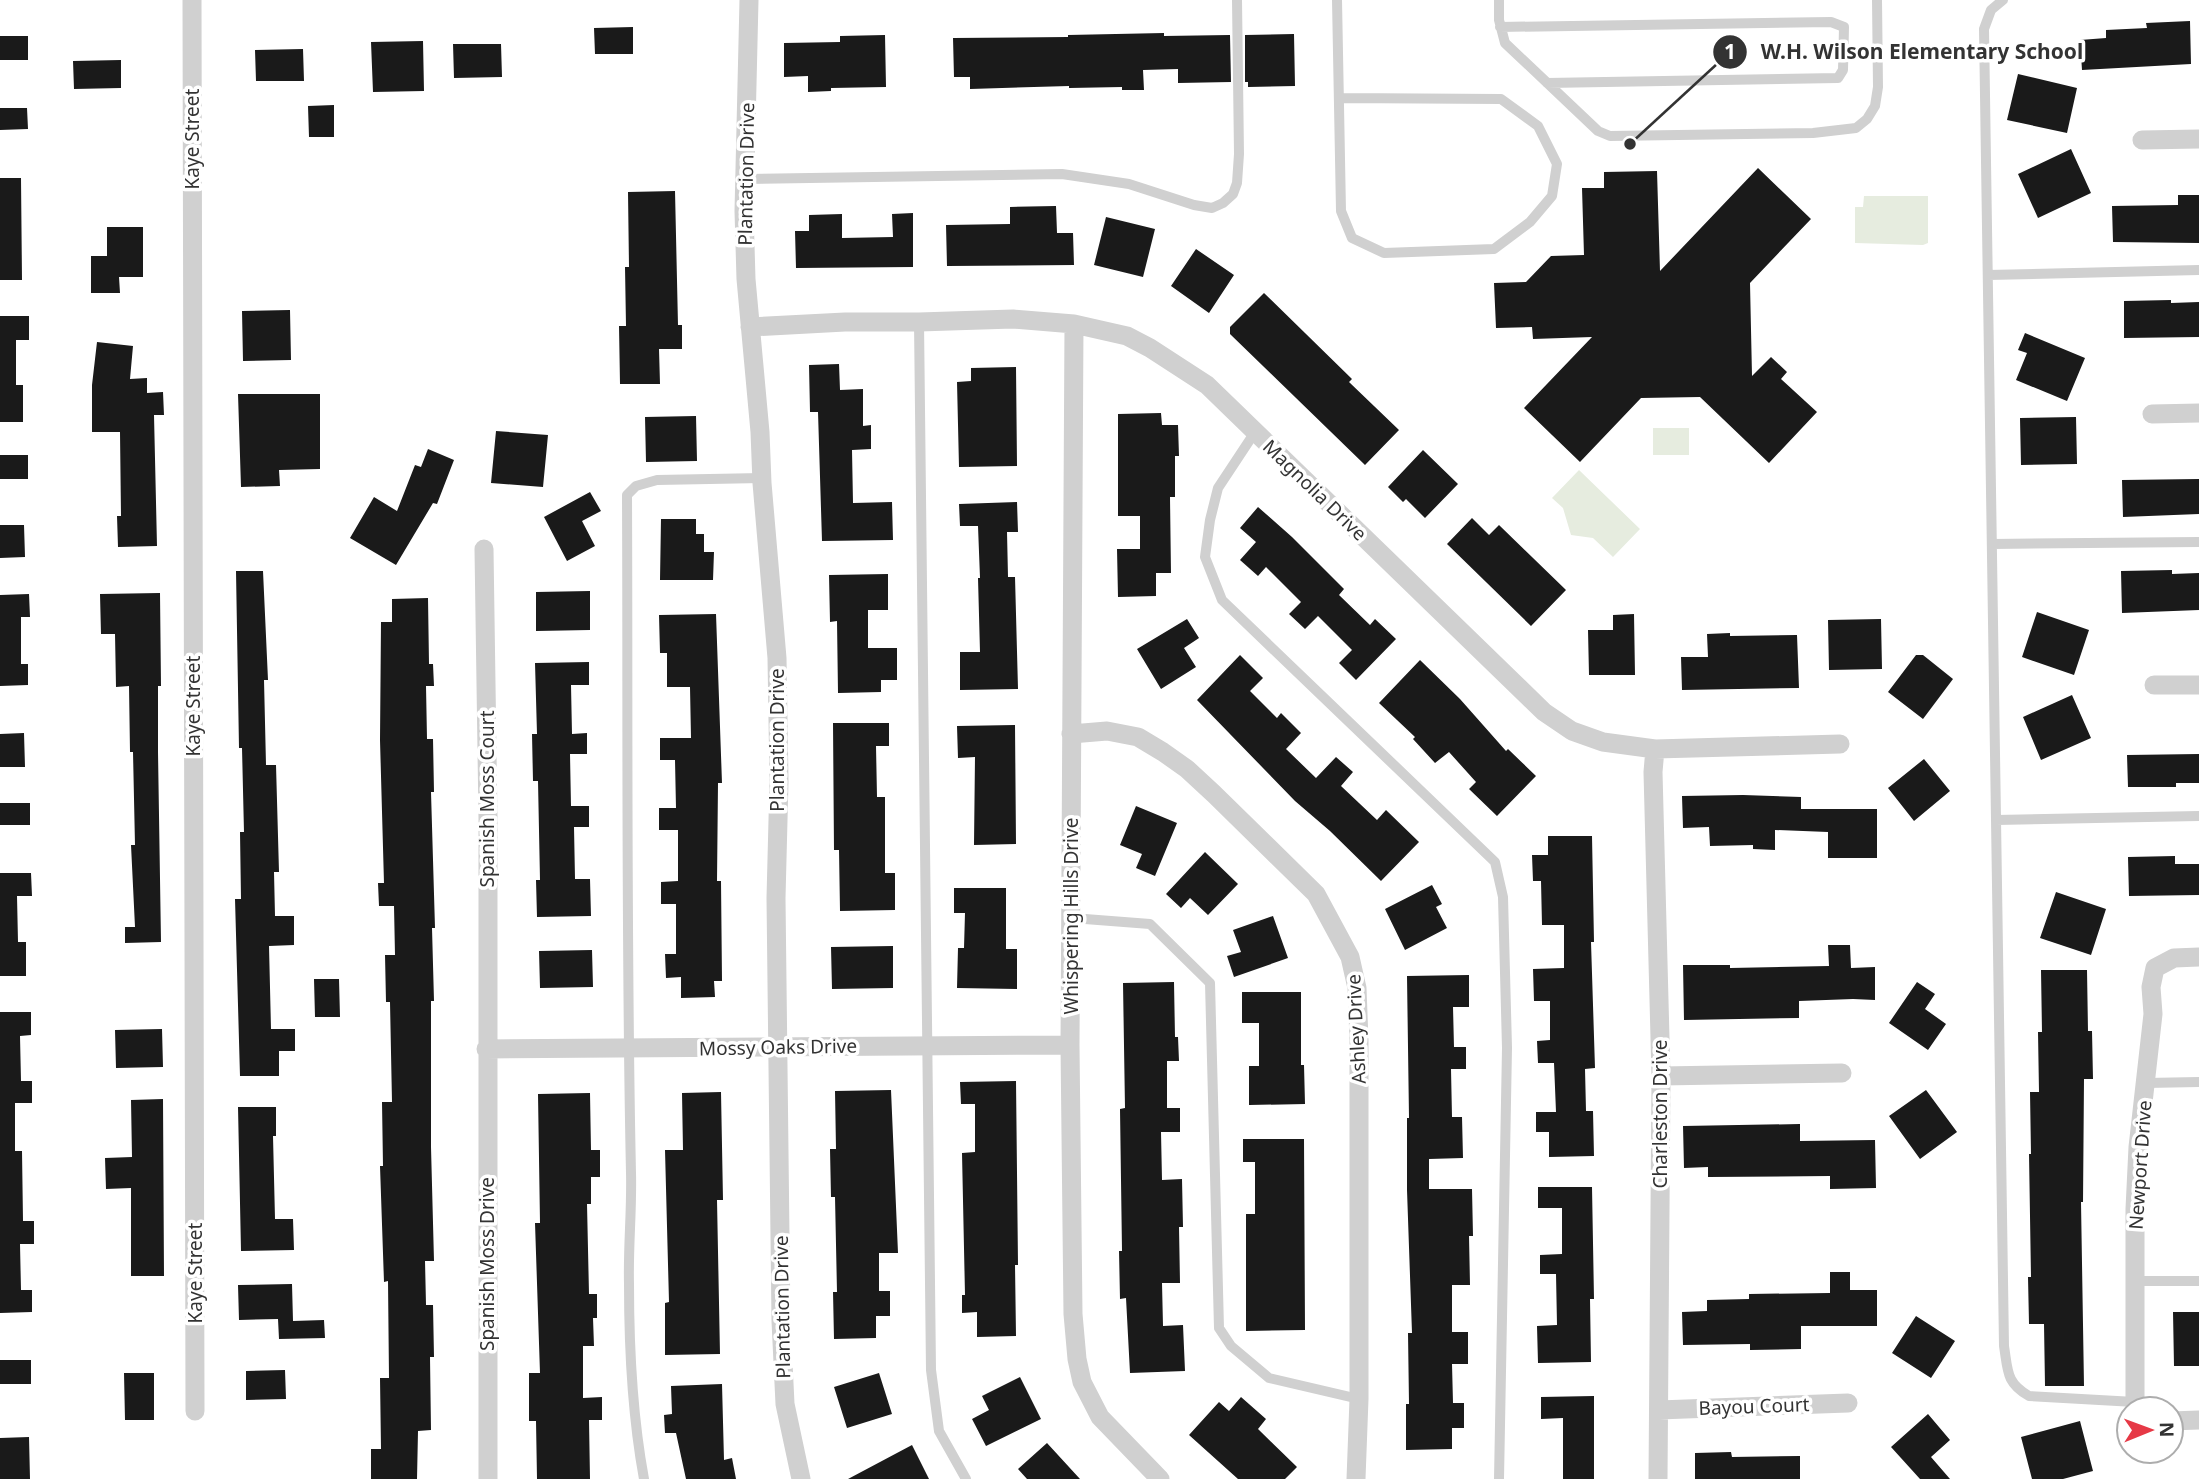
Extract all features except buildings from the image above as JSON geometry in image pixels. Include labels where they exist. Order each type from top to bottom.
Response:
[{"type":"street","name":"Kaye Street","points":[[192,0],[195,1411]]},
{"type":"street","name":"Plantation Drive","points":[[749,0],[746,279],[777,658],[779,781],[776,898],[780,1047],[781,1321],[785,1404],[801,1479]]},
{"type":"street","points":[[2142,139],[2199,139]]},
{"type":"street","name":"Magnolia Drive","points":[[750,327],[845,322],[919,323],[1013,319],[1074,324],[1127,337],[1150,348],[1207,385],[1544,712],[1572,731],[1603,742],[1655,749],[1840,744]]},
{"type":"street","name":"Whispering Hills Drive","points":[[1074,324],[1070,1045],[1073,1314],[1082,1382],[1100,1417],[1160,1479]]},
{"type":"street","points":[[2152,414],[2199,413]]},
{"type":"street","name":"Spanish Moss Court","points":[[484,549],[488,818],[486,1048]]},
{"type":"street","points":[[2154,685],[2199,685]]},
{"type":"street","name":"Ashley Drive","points":[[1071,734],[1107,731],[1138,737],[1187,769],[1316,894],[1350,957],[1357,988],[1359,1040],[1359,1399],[1356,1479]]},
{"type":"street","name":"Charleston Drive","points":[[1655,749],[1653,772],[1661,1076],[1658,1479]]},
{"type":"street","name":"Newport Drive","points":[[2138,1395],[2136,1184],[2153,1014],[2151,987],[2155,968],[2174,958],[2199,957]]},
{"type":"street","name":"Mossy Oaks Drive","points":[[486,1048],[1070,1045]]},
{"type":"street","name":"Spanish Moss Drive","points":[[486,1048],[488,1479]]},
{"type":"street","points":[[1661,1076],[1842,1073]]},
{"type":"street","name":"Bayou Court","points":[[1659,1410],[1848,1403]]},
{"type":"lane","points":[[745,179],[1062,174],[1129,184],[1194,205],[1212,208],[1233,194],[1237,183],[1237,0]]},
{"type":"lane","points":[[1337,0],[1341,211],[1352,238],[1384,253],[1494,249],[1530,222],[1552,196],[1558,164],[1538,127],[1501,99],[1339,97]]},
{"type":"lane","points":[[1499,0],[1500,27],[1505,43],[1598,131],[1610,136],[1813,133],[1856,128],[1867,119],[1877,97],[1877,0]]},
{"type":"lane","points":[[2003,0],[1991,10],[1984,29],[2004,1346],[2008,1372],[2015,1388],[2029,1396],[2115,1403]]},
{"type":"lane","points":[[1500,27],[1831,22],[1844,27],[1843,70],[1838,78],[1547,83]]},
{"type":"lane","points":[[1988,275],[2199,270]]},
{"type":"lane","points":[[919,323],[931,1370],[940,1431],[966,1479]]},
{"type":"lane","points":[[1255,432],[1218,488],[1210,520],[1205,557],[1222,600],[1495,862],[1503,897],[1507,1048],[1499,1479]]},
{"type":"lane","points":[[644,1479],[636,1434],[631,1377],[628,1282],[631,1182],[626,495],[636,486],[657,480],[762,478]]},
{"type":"lane","points":[[1992,544],[2199,542]]},
{"type":"lane","points":[[1996,820],[2199,816]]},
{"type":"lane","points":[[1072,918],[1150,924],[1210,983],[1219,1328],[1231,1346],[1269,1378],[1359,1399]]},
{"type":"lane","points":[[2146,1083],[2199,1082]]},
{"type":"lane","points":[[2135,1281],[2199,1281]]},
{"type":"shaded area","points":[[1864,196],[1928,196],[1928,243],[1855,243],[1855,207],[1863,207]]},
{"type":"shaded area","points":[[1653,428],[1689,428],[1689,455],[1653,455]]},
{"type":"shaded area","points":[[1579,470],[1640,529],[1613,557],[1593,538],[1571,535],[1563,508],[1552,498]]},
{"type":"place","name":"W.H. Wilson Elementary School","points":[[1630,144]]}]
